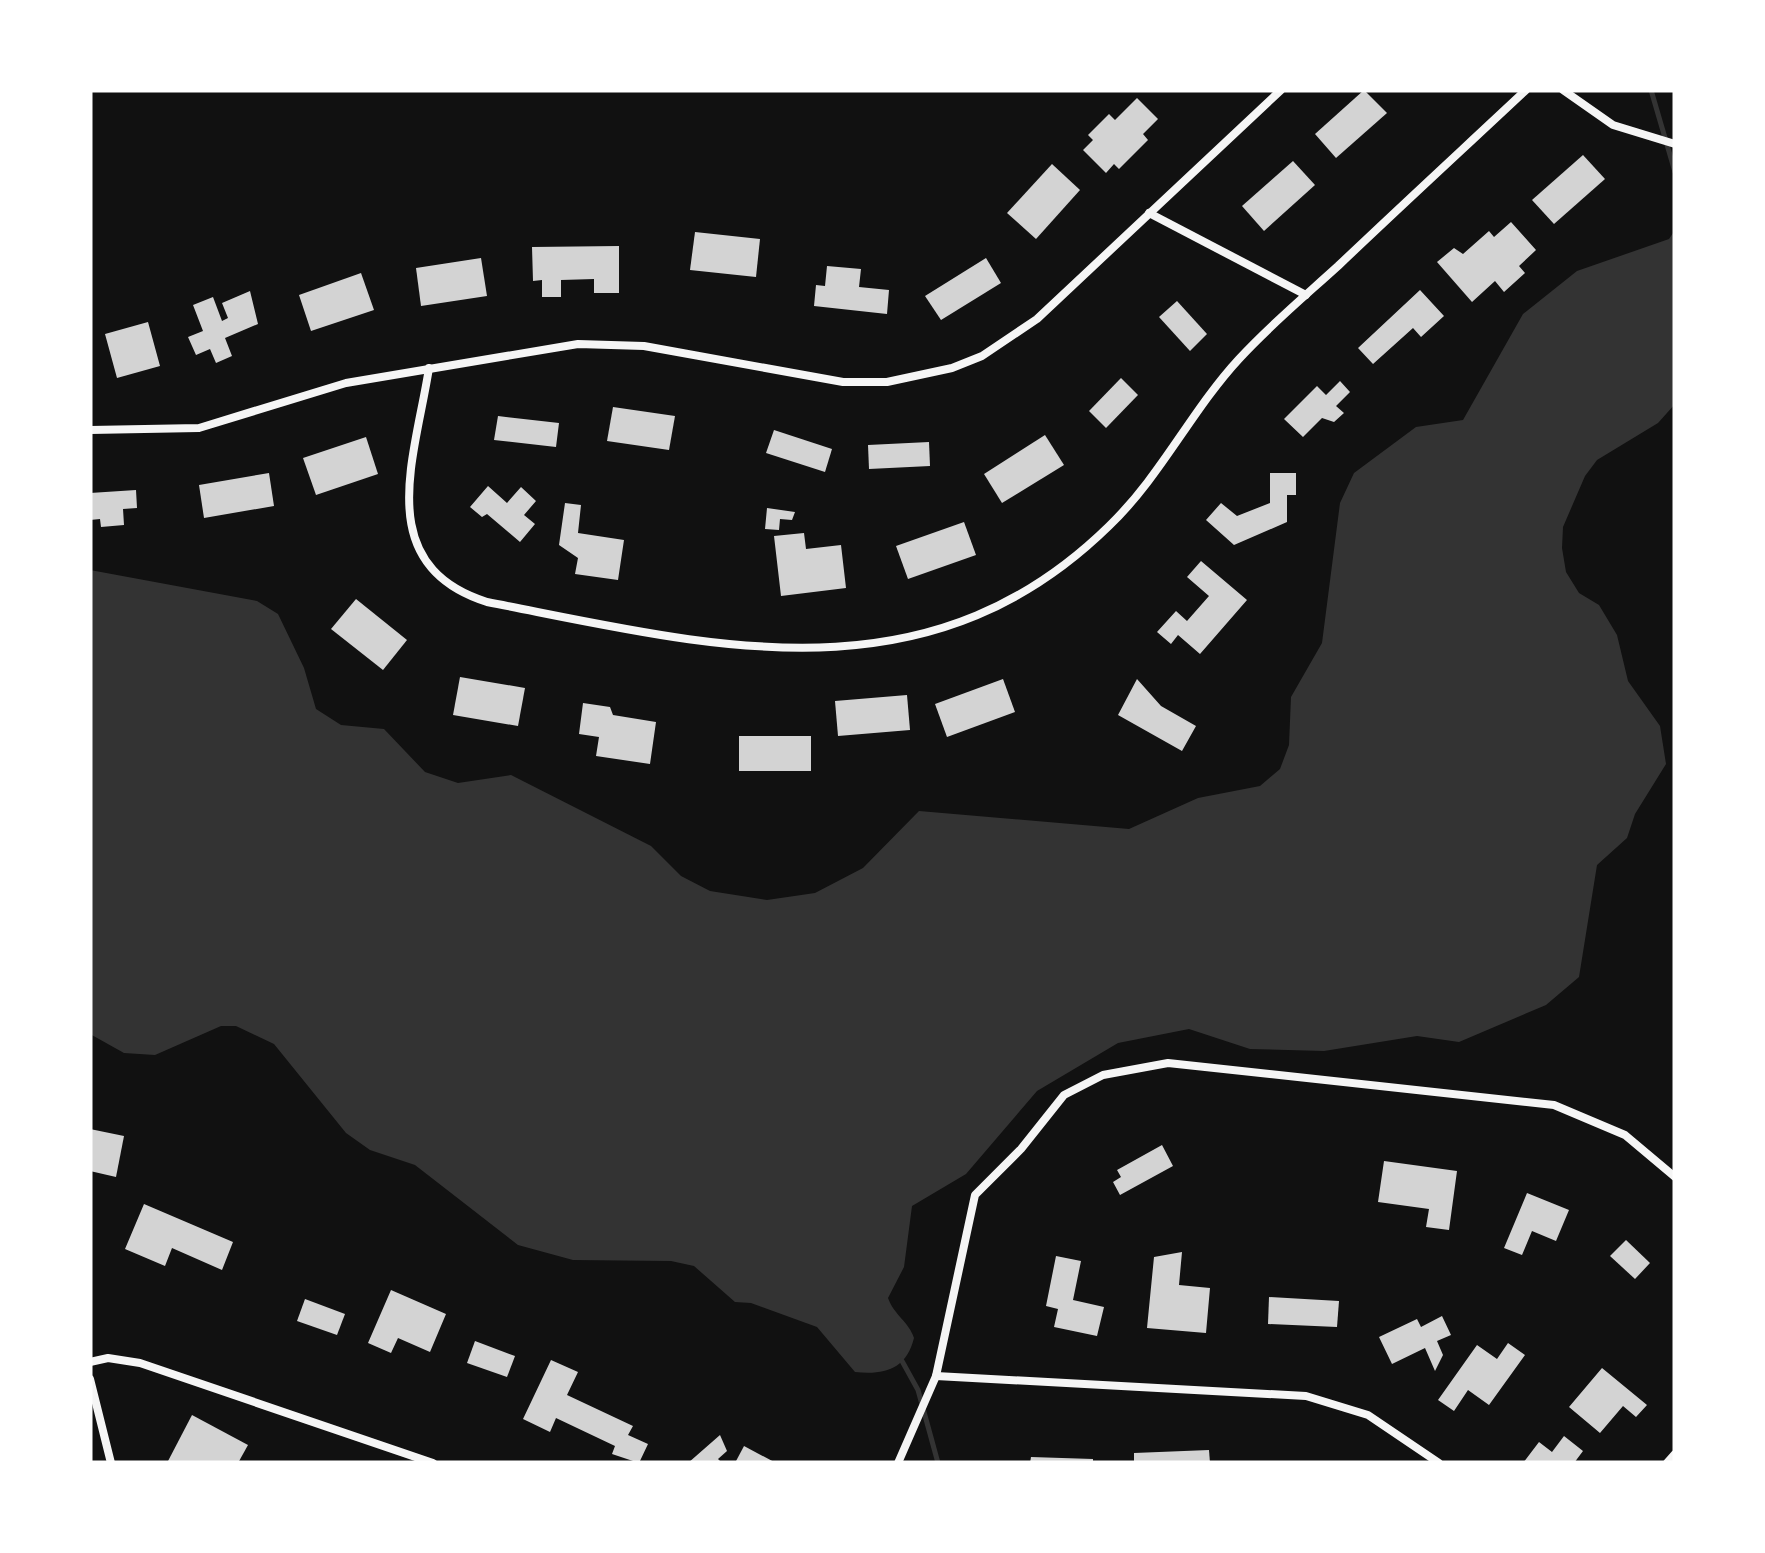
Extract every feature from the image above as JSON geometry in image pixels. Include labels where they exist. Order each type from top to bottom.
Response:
[{"type":"street","points":[[90,430],[198,428],[257,414],[346,383],[513,352],[611,343],[843,382],[920,377],[982,356],[1010,340],[1281,90]]},
{"type":"street","points":[[429,368],[408,521],[424,561],[457,590],[488,602],[721,646],[765,650],[853,647],[959,621],[1028,588],[1082,550],[1148,484],[1241,356],[1526,90]]},
{"type":"street","points":[[1563,90],[1613,125],[1675,144]]},
{"type":"street","points":[[1149,212],[1306,295]]},
{"type":"street","points":[[898,1463],[936,1376],[974,1194],[1022,1149],[1064,1095],[1124,1068],[1168,1063],[1554,1105],[1624,1135],[1675,1178]]},
{"type":"street","points":[[90,1362],[119,1359],[140,1363],[433,1463]]},
{"type":"street","points":[[936,1376],[1306,1396],[1368,1415],[1439,1463]]},
{"type":"street","points":[[90,1379],[111,1463]]},
{"type":"street","points":[[1667,1463],[1675,1454]]},
{"type":"shaded area","points":[[1675,230],[1675,404],[1658,423],[1597,460],[1585,476],[1563,527],[1566,572],[1579,593],[1599,605],[1617,635],[1628,681],[1660,726],[1666,764],[1635,814],[1627,838],[1597,865],[1579,977],[1546,1005],[1459,1042],[1417,1036],[1324,1051],[1250,1049],[1189,1029],[1118,1043],[1037,1091],[966,1174],[912,1206],[904,1267],[888,1298],[914,1338],[905,1357],[892,1368],[855,1372],[817,1327],[751,1303],[735,1302],[694,1266],[671,1261],[573,1260],[518,1245],[415,1165],[370,1150],[346,1133],[274,1044],[236,1026],[221,1026],[155,1055],[124,1053],[90,1034],[90,570],[257,601],[278,614],[304,668],[316,709],[341,725],[384,729],[425,772],[458,783],[511,775],[651,846],[681,876],[710,891],[767,900],[815,893],[863,868],[919,811],[1129,829],[1198,798],[1260,786],[1280,769],[1289,745],[1291,697],[1322,643],[1340,503],[1354,473],[1416,427],[1463,420],[1523,314],[1577,271],[1669,239]]},
{"type":"building","points":[[1364,90],[1387,113],[1336,158],[1315,134]]},
{"type":"building","points":[[1137,98],[1158,119],[1143,134],[1148,140],[1119,169],[1114,164],[1106,173],[1083,150],[1093,140],[1088,135],[1109,114],[1115,120]]},
{"type":"building","points":[[1583,155],[1605,179],[1554,224],[1532,200]]},
{"type":"building","points":[[1293,161],[1315,185],[1264,231],[1242,206]]},
{"type":"building","points":[[1052,164],[1080,190],[1036,239],[1007,213]]},
{"type":"building","points":[[1511,222],[1536,250],[1519,266],[1525,273],[1504,292],[1495,281],[1472,302],[1437,262],[1454,248],[1463,254],[1489,231],[1494,237]]},
{"type":"building","points":[[695,232],[760,239],[756,277],[690,270]]},
{"type":"building","points":[[619,246],[619,293],[594,293],[594,279],[561,280],[561,297],[542,297],[542,280],[533,281],[532,247]]},
{"type":"building","points":[[481,258],[487,296],[421,306],[416,268]]},
{"type":"building","points":[[986,258],[1001,283],[941,320],[925,296]]},
{"type":"building","points":[[827,266],[861,269],[859,287],[889,290],[887,314],[814,306],[816,285],[825,286]]},
{"type":"building","points":[[361,273],[374,310],[311,331],[299,295]]},
{"type":"building","points":[[1420,290],[1444,316],[1421,337],[1413,328],[1373,364],[1358,348]]},
{"type":"building","points":[[250,291],[258,324],[225,338],[232,356],[216,363],[210,349],[196,355],[188,337],[203,331],[193,305],[213,297],[222,321],[228,318],[222,303]]},
{"type":"building","points":[[1177,301],[1207,334],[1190,351],[1159,317]]},
{"type":"building","points":[[148,322],[160,366],[117,378],[105,334]]},
{"type":"building","points":[[1121,378],[1138,395],[1106,428],[1089,411]]},
{"type":"building","points":[[1340,381],[1350,392],[1336,406],[1344,413],[1334,422],[1322,418],[1303,437],[1284,419],[1317,386],[1326,395]]},
{"type":"building","points":[[613,407],[675,416],[669,450],[607,441]]},
{"type":"building","points":[[498,416],[559,423],[556,447],[494,440]]},
{"type":"building","points":[[774,430],[832,449],[825,472],[766,453]]},
{"type":"building","points":[[1045,435],[1064,465],[1002,503],[984,474]]},
{"type":"building","points":[[366,437],[378,474],[316,495],[303,458]]},
{"type":"building","points":[[929,442],[930,466],[869,469],[868,445]]},
{"type":"building","points":[[269,473],[274,506],[204,518],[199,485]]},
{"type":"building","points":[[1270,473],[1296,473],[1296,495],[1287,495],[1287,522],[1234,545],[1206,520],[1221,503],[1237,516],[1270,503]]},
{"type":"building","points":[[488,486],[507,503],[521,487],[536,501],[524,515],[535,524],[520,542],[487,514],[482,517],[470,507]]},
{"type":"building","points":[[136,490],[137,508],[123,509],[124,525],[101,527],[100,519],[90,520],[90,493]]},
{"type":"building","points":[[565,503],[581,505],[578,533],[624,540],[618,580],[575,574],[578,558],[559,545]]},
{"type":"building","points":[[767,508],[795,512],[792,520],[780,519],[779,530],[765,529]]},
{"type":"building","points":[[964,522],[976,555],[908,579],[896,546]]},
{"type":"building","points":[[804,533],[806,549],[841,545],[846,588],[781,596],[774,536]]},
{"type":"building","points":[[1201,561],[1247,600],[1200,654],[1178,635],[1171,644],[1157,632],[1176,611],[1187,621],[1209,596],[1187,577]]},
{"type":"building","points":[[356,599],[407,640],[383,670],[331,629]]},
{"type":"building","points":[[460,677],[525,688],[518,726],[453,715]]},
{"type":"building","points":[[1003,679],[1015,712],[947,737],[935,704]]},
{"type":"building","points":[[1137,679],[1161,706],[1196,726],[1182,751],[1118,715]]},
{"type":"building","points":[[907,695],[910,730],[838,736],[835,701]]},
{"type":"building","points":[[583,703],[610,707],[613,715],[656,722],[650,764],[596,756],[599,737],[579,734]]},
{"type":"building","points":[[739,736],[811,736],[811,771],[739,771]]},
{"type":"building","points":[[90,1129],[124,1136],[116,1177],[90,1171]]},
{"type":"building","points":[[1162,1145],[1173,1166],[1120,1195],[1113,1182],[1121,1177],[1117,1170]]},
{"type":"building","points":[[1384,1161],[1457,1171],[1449,1230],[1426,1227],[1429,1209],[1378,1202]]},
{"type":"building","points":[[1527,1193],[1569,1210],[1556,1241],[1532,1231],[1522,1255],[1504,1248]]},
{"type":"building","points":[[144,1204],[233,1242],[222,1270],[172,1248],[165,1266],[125,1249]]},
{"type":"building","points":[[1626,1240],[1650,1263],[1635,1279],[1610,1256]]},
{"type":"building","points":[[1182,1252],[1179,1285],[1210,1288],[1206,1333],[1147,1328],[1154,1257]]},
{"type":"building","points":[[1056,1256],[1081,1261],[1073,1300],[1104,1307],[1097,1336],[1054,1327],[1058,1309],[1046,1306]]},
{"type":"building","points":[[391,1290],[446,1314],[430,1352],[398,1338],[391,1353],[368,1343]]},
{"type":"building","points":[[1269,1297],[1339,1301],[1337,1327],[1268,1324]]},
{"type":"building","points":[[305,1299],[345,1314],[337,1335],[297,1321]]},
{"type":"building","points":[[1442,1316],[1451,1335],[1437,1341],[1443,1355],[1435,1371],[1425,1348],[1392,1364],[1379,1337],[1417,1319],[1421,1327]]},
{"type":"building","points":[[475,1341],[515,1356],[507,1377],[467,1363]]},
{"type":"building","points":[[1508,1343],[1525,1355],[1489,1405],[1468,1390],[1454,1411],[1438,1400],[1477,1345],[1497,1359]]},
{"type":"building","points":[[551,1360],[578,1372],[567,1395],[633,1426],[628,1435],[648,1444],[639,1463],[612,1454],[615,1446],[556,1418],[550,1432],[523,1419]]},
{"type":"building","points":[[1602,1368],[1647,1405],[1636,1417],[1623,1406],[1600,1433],[1569,1407]]},
{"type":"building","points":[[192,1415],[248,1445],[238,1463],[167,1463]]},
{"type":"building","points":[[720,1435],[727,1451],[718,1459],[722,1463],[688,1463]]},
{"type":"building","points":[[1564,1436],[1583,1451],[1574,1463],[1523,1463],[1539,1442],[1552,1452]]},
{"type":"building","points":[[744,1446],[776,1463],[735,1463]]},
{"type":"building","points":[[1209,1450],[1210,1463],[1134,1463],[1134,1453]]},
{"type":"building","points":[[1031,1457],[1093,1459],[1093,1463],[1030,1463]]},
{"type":"waterway","points":[[1651,90],[1675,172]]},
{"type":"waterway","points":[[902,1361],[918,1390],[938,1463]]}]
